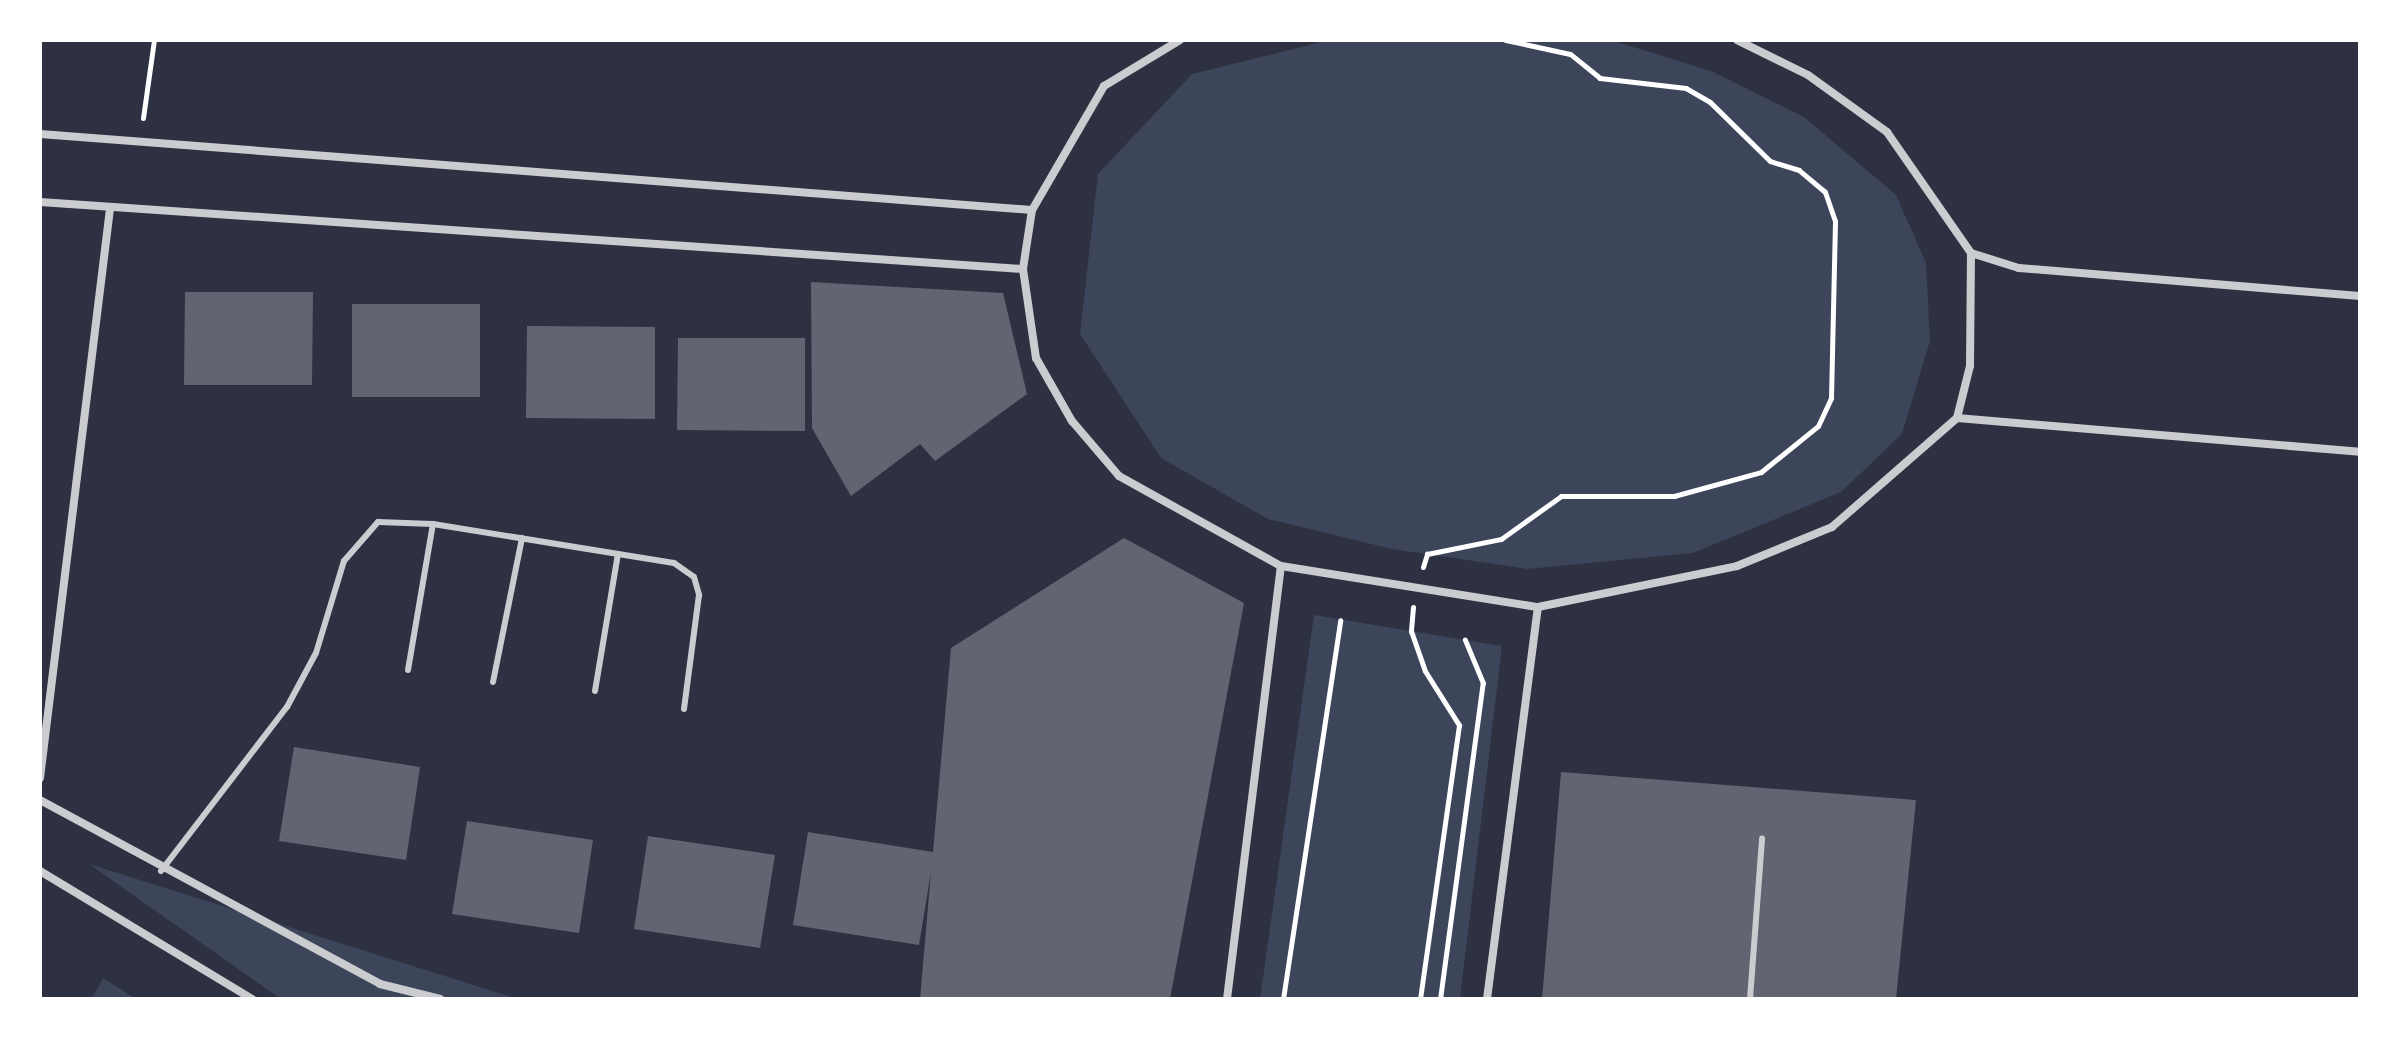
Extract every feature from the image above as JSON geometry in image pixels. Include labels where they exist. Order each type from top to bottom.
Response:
[{"type":"street","points":[[1180,40],[1104,86],[1032,210],[1023,269],[1036,358],[1084,436],[1119,476],[1281,566],[1415,591],[1538,607],[1737,566],[1832,527],[1957,418],[1970,366],[1971,253],[1887,132],[1808,75],[1737,40]]},
{"type":"street","points":[[40,134],[1032,210]]},
{"type":"street","points":[[40,202],[1023,269]]},
{"type":"street","points":[[40,778],[110,209]]},
{"type":"street","points":[[1971,253],[2019,268],[2360,296]]},
{"type":"street","points":[[1957,418],[2360,452]]},
{"type":"street","points":[[1227,999],[1281,566]]},
{"type":"street","points":[[1487,999],[1538,607]]},
{"type":"street","points":[[40,800],[161,871],[380,984],[440,999]]},
{"type":"street","points":[[40,871],[252,999]]},
{"type":"lane","points":[[161,871],[287,707],[316,653],[344,561],[359,538],[378,522],[433,524],[674,563],[694,577],[699,595],[684,709]]},
{"type":"lane","points":[[408,670],[433,524]]},
{"type":"lane","points":[[493,682],[522,538]]},
{"type":"lane","points":[[595,691],[618,554]]},
{"type":"lane","points":[[1750,999],[1762,838]]},
{"type":"path","points":[[139,141],[154,40]]},
{"type":"path","points":[[1420,999],[1459,725],[1411,631],[1415,591],[1427,554],[1501,539],[1561,496],[1674,496],[1761,472],[1818,426],[1831,398],[1835,221],[1825,192],[1799,170],[1770,161],[1710,102],[1686,88],[1600,78],[1570,54],[1506,40]]},
{"type":"path","points":[[1283,999],[1340,620]]},
{"type":"path","points":[[1440,999],[1483,683],[1465,640]]},
{"type":"shaded area","points":[[1329,40],[1611,40],[1711,71],[1804,117],[1896,195],[1926,263],[1930,341],[1902,434],[1841,492],[1693,553],[1527,569],[1392,549],[1268,519],[1161,458],[1080,334],[1098,174],[1192,74]]},
{"type":"shaded area","points":[[1314,615],[1502,646],[1460,999],[1260,999]]},
{"type":"shaded area","points":[[89,864],[518,999],[281,999]]},
{"type":"shaded area","points":[[103,978],[136,999],[92,999]]},
{"type":"building","points":[[811,282],[1003,293],[1027,394],[935,461],[920,444],[851,496],[812,428]]},
{"type":"building","points":[[185,292],[313,292],[312,385],[184,385]]},
{"type":"building","points":[[352,304],[480,304],[480,397],[352,397]]},
{"type":"building","points":[[527,326],[655,327],[655,419],[526,418]]},
{"type":"building","points":[[678,338],[805,338],[805,431],[677,430]]},
{"type":"building","points":[[1124,538],[1244,603],[1170,999],[920,999],[931,872],[919,945],[793,925],[808,832],[933,852],[951,648]]},
{"type":"building","points":[[294,747],[420,767],[406,860],[279,841]]},
{"type":"building","points":[[1561,772],[1916,800],[1896,999],[1542,999]]},
{"type":"building","points":[[467,821],[593,840],[579,933],[452,914]]},
{"type":"building","points":[[648,836],[775,855],[760,948],[634,929]]}]
